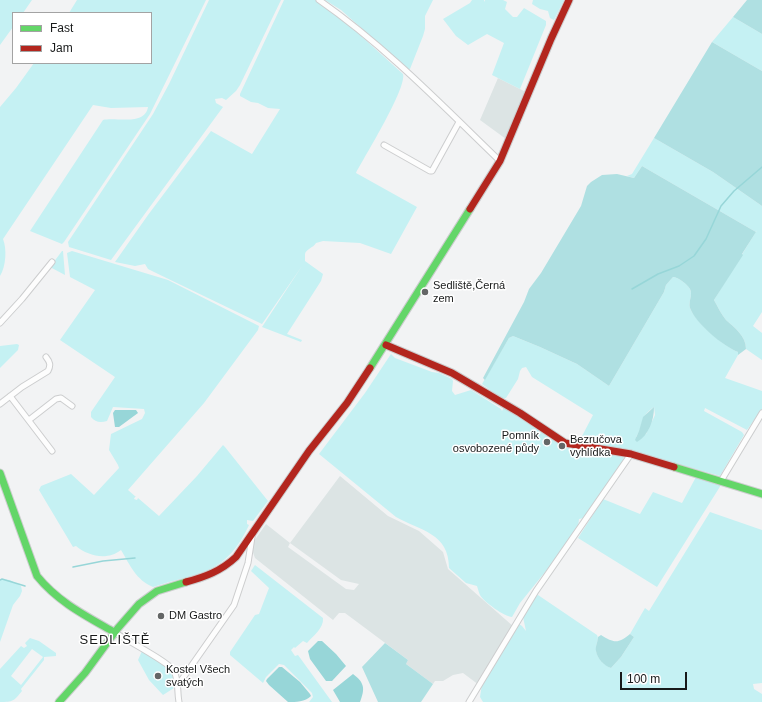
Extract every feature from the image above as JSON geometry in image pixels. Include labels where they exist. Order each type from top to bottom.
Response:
[{"type":"main road","points":[[59,702],[91,666],[130,611],[149,595],[164,588],[212,574],[228,566],[239,555],[253,536],[289,480],[357,390],[500,161],[569,0]]},
{"type":"main road","points":[[386,344],[452,373],[520,413],[565,443],[631,454],[762,494]]},
{"type":"main road","points":[[0,473],[30,561],[43,586],[59,600],[114,632]]},
{"type":"street","points":[[319,0],[337,13],[401,67],[500,161]]},
{"type":"street","points":[[384,146],[432,171],[459,122]]},
{"type":"street","points":[[0,323],[52,262]]},
{"type":"street","points":[[0,404],[48,371],[50,361],[46,357]]},
{"type":"street","points":[[10,396],[52,451]]},
{"type":"street","points":[[29,420],[56,399],[61,398],[72,406]]},
{"type":"street","points":[[720,480],[762,413]]},
{"type":"street","points":[[469,702],[536,591],[631,454]]},
{"type":"street","points":[[178,686],[234,605],[248,563],[253,536]]},
{"type":"street","points":[[114,632],[168,664],[175,673],[179,702]]},
{"type":"shaded area","points":[[0,0],[32,0],[24,12],[12,12],[12,28],[0,45]]},
{"type":"shaded area","points":[[77,0],[206,0],[150,114],[64,242],[62,244],[30,231],[103,120],[136,119],[142,117],[146,113],[148,107],[111,108],[93,105],[3,239],[5,258],[4,267],[0,276],[0,107],[33,64],[152,64],[152,12],[70,12]]},
{"type":"shaded area","points":[[209,0],[281,0],[240,85],[226,100],[222,98],[215,99],[216,103],[223,107],[111,260],[69,247],[68,242],[153,114]]},
{"type":"shaded area","points":[[284,0],[316,0],[339,16],[403,74],[399,93],[356,173],[417,207],[391,254],[360,243],[323,241],[316,243],[307,251],[305,254],[305,261],[323,274],[321,281],[287,334],[302,340],[301,342],[262,327],[302,266],[262,324],[148,269],[145,264],[135,266],[115,262],[211,131],[252,154],[280,109],[268,108],[258,103],[251,102],[240,96],[240,94]]},
{"type":"shaded area","points":[[325,0],[433,0],[425,16],[425,29],[410,69],[407,69],[341,10]]},
{"type":"shaded area","points":[[472,0],[484,0],[484,2],[485,0],[503,0],[507,2],[505,9],[513,17],[517,17],[524,8],[546,21],[546,25],[520,89],[492,75],[504,43],[487,34],[468,45],[456,36],[443,19],[470,3]]},
{"type":"shaded area","points":[[533,0],[564,0],[554,20],[550,18],[548,11],[540,9],[532,4]]},
{"type":"shaded area","points":[[747,0],[762,0],[762,34],[733,17]]},
{"type":"shaded area","points":[[733,17],[762,34],[762,71],[712,42]]},
{"type":"shaded area","points":[[712,42],[762,71],[762,206],[713,172],[654,138]]},
{"type":"shaded area","points":[[498,78],[526,92],[506,139],[480,120]]},
{"type":"shaded area","points":[[654,138],[713,172],[762,206],[762,312],[753,326],[762,333],[762,360],[746,349],[746,344],[742,336],[724,318],[714,300],[756,232],[642,166],[634,178],[627,176],[632,174]]},
{"type":"shaded area","points":[[642,166],[756,232],[714,300],[724,318],[742,336],[746,344],[746,349],[738,355],[738,352],[725,345],[711,334],[698,321],[690,308],[690,289],[682,281],[673,277],[666,285],[664,292],[609,386],[577,364],[513,336],[509,338],[485,380],[483,378],[524,302],[529,289],[541,273],[581,206],[587,186],[602,175],[617,174],[634,178]]},
{"type":"shaded area","points":[[63,251],[65,275],[50,267]]},
{"type":"shaded area","points":[[72,251],[168,280],[259,326],[258,330],[204,403],[128,490],[136,497],[134,499],[137,500],[138,498],[159,516],[197,476],[223,445],[225,447],[268,501],[253,521],[247,520],[247,524],[249,525],[231,554],[221,563],[198,574],[153,587],[138,576],[121,550],[110,555],[98,556],[92,555],[76,546],[73,547],[39,490],[41,486],[71,474],[94,495],[119,468],[109,450],[111,434],[142,419],[145,413],[144,409],[113,407],[107,421],[98,422],[91,417],[91,412],[115,377],[60,340],[95,290],[70,277],[67,253]]},
{"type":"shaded area","points":[[673,277],[675,277],[687,285],[691,291],[690,308],[693,314],[704,327],[718,339],[738,352],[738,355],[725,378],[762,391],[762,409],[747,430],[705,408],[704,411],[742,432],[744,435],[720,476],[629,450],[593,445],[580,440],[593,415],[532,377],[526,367],[522,368],[520,371],[518,379],[506,398],[501,398],[482,384],[509,338],[513,336],[577,364],[609,386],[664,292],[666,285]],"holes":[[[654,407],[655,415],[646,434],[636,437],[646,414]]]},
{"type":"shaded area","points":[[19,345],[18,350],[0,368],[0,346]]},
{"type":"shaded area","points":[[391,354],[395,358],[452,379],[452,391],[455,395],[471,390],[502,411],[504,407],[577,448],[577,450],[600,452],[606,458],[612,454],[623,456],[624,461],[584,518],[579,519],[578,527],[554,561],[520,603],[512,617],[505,615],[490,605],[482,598],[477,586],[466,583],[449,568],[448,556],[439,540],[424,530],[396,517],[319,454],[365,393]]},
{"type":"shaded area","points":[[654,407],[650,427],[645,435],[637,442],[635,440],[643,417]]},
{"type":"shaded area","points":[[115,410],[136,410],[138,413],[119,427],[115,427],[113,413]]},
{"type":"shaded area","points":[[340,476],[388,516],[419,531],[443,552],[448,569],[514,627],[479,685],[463,673],[453,675],[443,681],[435,681],[433,684],[406,664],[408,660],[345,613],[339,613],[333,620],[255,558],[252,550],[254,541],[266,524],[290,543]],"holes":[[[290,543],[341,580],[359,584],[354,590],[346,589],[288,547]]]},
{"type":"shaded area","points":[[696,477],[721,485],[657,587],[578,538],[603,499],[640,514],[653,492],[682,503]]},
{"type":"shaded area","points":[[710,512],[762,530],[762,683],[753,684],[754,689],[762,694],[762,702],[483,702],[480,697],[482,684],[518,625],[519,624],[522,626],[526,631],[523,617],[538,595],[597,635],[598,639],[596,651],[598,657],[603,663],[611,668],[621,657],[634,637],[630,634],[645,608],[649,611]]},
{"type":"shaded area","points":[[255,565],[323,618],[322,625],[307,643],[303,641],[291,650],[295,656],[298,655],[332,702],[309,702],[313,697],[312,693],[284,665],[279,664],[266,677],[263,683],[230,655],[230,652],[255,615],[259,614],[269,588],[251,571]]},
{"type":"shaded area","points":[[0,579],[10,580],[21,586],[22,591],[13,605],[0,642]]},
{"type":"shaded area","points":[[630,634],[634,637],[621,657],[611,668],[603,664],[596,651],[598,637],[601,635],[609,640],[619,641]]},
{"type":"shaded area","points":[[30,638],[39,641],[56,653],[56,656],[44,657],[44,660],[15,699],[8,702],[0,702],[0,669],[21,646],[24,648],[27,646],[25,643]],"holes":[[[32,649],[43,657],[21,685],[11,676]]]},
{"type":"shaded area","points":[[318,641],[322,641],[346,666],[332,681],[326,681],[310,659],[308,651]]},
{"type":"shaded area","points":[[385,643],[408,660],[406,664],[433,684],[421,702],[378,702],[362,667]]},
{"type":"shaded area","points":[[142,651],[160,661],[169,669],[174,680],[174,688],[163,695],[149,680],[138,660]]},
{"type":"shaded area","points":[[279,667],[282,667],[300,682],[311,696],[303,701],[288,702],[269,685],[266,681],[267,679]]},
{"type":"shaded area","points":[[353,674],[360,680],[363,686],[363,693],[360,702],[340,702],[333,690]]},
{"type":"waterway","points":[[632,289],[658,274],[679,266],[694,256],[706,239],[721,206],[734,191],[762,167]]},
{"type":"waterway","points":[[73,567],[103,561],[135,558]]},
{"type":"waterway","points":[[0,580],[2,579],[25,586]]},
{"type":"traffic: fast","points":[[370,368],[470,209]]},
{"type":"traffic: fast","points":[[674,467],[762,494]]},
{"type":"traffic: fast","points":[[0,473],[37,576],[63,601],[114,632]]},
{"type":"traffic: fast","points":[[59,702],[85,673],[118,628],[139,604],[157,591],[186,582]]},
{"type":"traffic: jam","points":[[470,209],[500,161],[569,0]]},
{"type":"traffic: jam","points":[[386,345],[452,373],[520,413],[565,443],[631,454],[674,467]]},
{"type":"traffic: jam","points":[[186,582],[212,573],[225,566],[236,557],[309,451],[347,403],[370,368]]},
{"type":"place","name":"Sedliště,Černá zem","points":[[425,292]]},
{"type":"place","name":"Pomník osvobozené půdy","points":[[547,442]]},
{"type":"place","name":"Bezručova vyhlídka","points":[[562,446]]},
{"type":"place","name":"DM Gastro","points":[[161,616]]},
{"type":"place","name":"Kostel Všech svatých","points":[[158,676]]},
{"type":"district","name":"SEDLIŠTĚ","points":[[115,640]]}]
